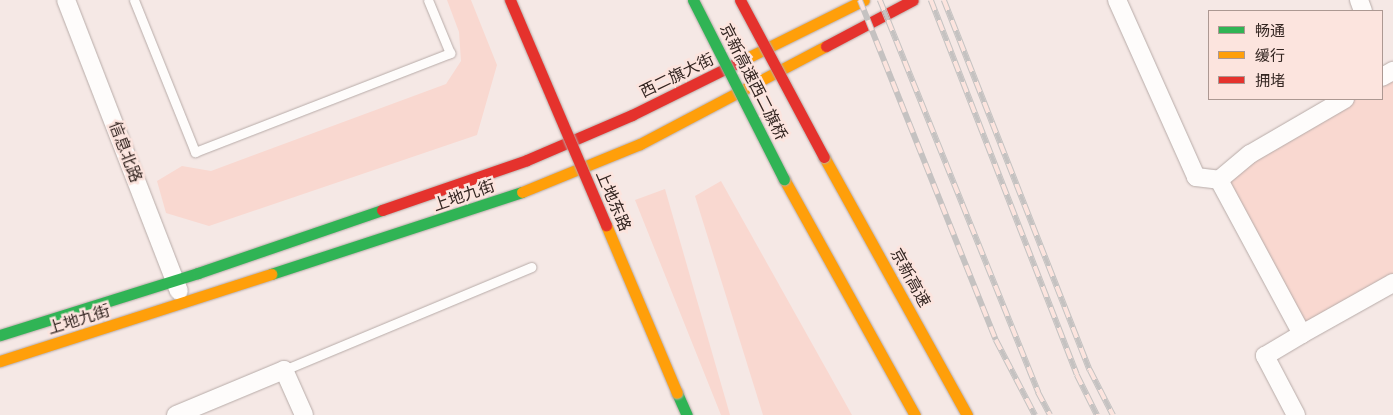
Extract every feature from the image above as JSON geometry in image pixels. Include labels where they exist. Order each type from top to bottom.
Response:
[{"type":"main road","name":"上地东路","points":[[510,0],[687,415]]},
{"type":"main road","name":"京新高速西二旗桥","points":[[693,0],[784,179],[915,415]]},
{"type":"main road","name":"京新高速西二旗桥","points":[[740,0],[824,157]]},
{"type":"main road","name":"西二旗大街","points":[[528,160],[650,107],[864,0]]},
{"type":"main road","name":"上地九街","points":[[0,361],[184,304],[472,210],[558,179],[640,144],[913,0]]},
{"type":"main road","name":"京新高速","points":[[824,157],[967,415]]},
{"type":"main road","name":"上地九街","points":[[0,335],[175,281],[528,160]]},
{"type":"street","name":"信息北路","points":[[66,0],[184,304]]},
{"type":"street","points":[[1117,0],[1196,177],[1219,180],[1250,154],[1343,100]]},
{"type":"street","points":[[1219,180],[1302,334]]},
{"type":"street","points":[[1296,415],[1265,356],[1393,283]]},
{"type":"street","points":[[176,415],[284,370],[304,415]]},
{"type":"lane","points":[[134,0],[195,152],[450,53],[428,0]]},
{"type":"lane","points":[[284,370],[531,267]]},
{"type":"shaded area","points":[[447,0],[471,0],[497,65],[477,135],[209,226],[166,213],[157,181],[182,166],[211,171],[446,84],[461,61],[459,32]]},
{"type":"shaded area","points":[[1393,71],[1393,283],[1302,334],[1219,180],[1343,100],[1383,100],[1383,76]]},
{"type":"shaded area","points":[[721,181],[852,415],[763,415],[695,196]]},
{"type":"shaded area","points":[[665,189],[730,415],[721,415],[635,200]]},
{"type":"railway","points":[[860,0],[996,340],[1035,415]]},
{"type":"railway","points":[[880,0],[1038,392],[1050,415]]},
{"type":"railway","points":[[931,0],[1077,375],[1097,415]]},
{"type":"railway","points":[[944,0],[1090,370],[1113,415]]},
{"type":"traffic: fast","points":[[693,0],[784,179]]},
{"type":"traffic: fast","points":[[271,274],[522,192]]},
{"type":"traffic: fast","points":[[0,335],[198,273],[382,210]]},
{"type":"traffic: fast","points":[[677,393],[687,415]]},
{"type":"traffic: slow","points":[[741,61],[864,0]]},
{"type":"traffic: slow","points":[[522,192],[640,144],[826,46]]},
{"type":"traffic: slow","points":[[824,157],[967,415]]},
{"type":"traffic: slow","points":[[784,179],[915,415]]},
{"type":"traffic: slow","points":[[606,225],[677,393]]},
{"type":"traffic: slow","points":[[0,361],[271,274]]},
{"type":"traffic: jam","points":[[510,0],[606,225]]},
{"type":"traffic: jam","points":[[740,0],[824,157]]},
{"type":"traffic: jam","points":[[826,46],[913,0]]},
{"type":"traffic: jam","points":[[382,210],[527,160],[632,115],[741,61]]}]
